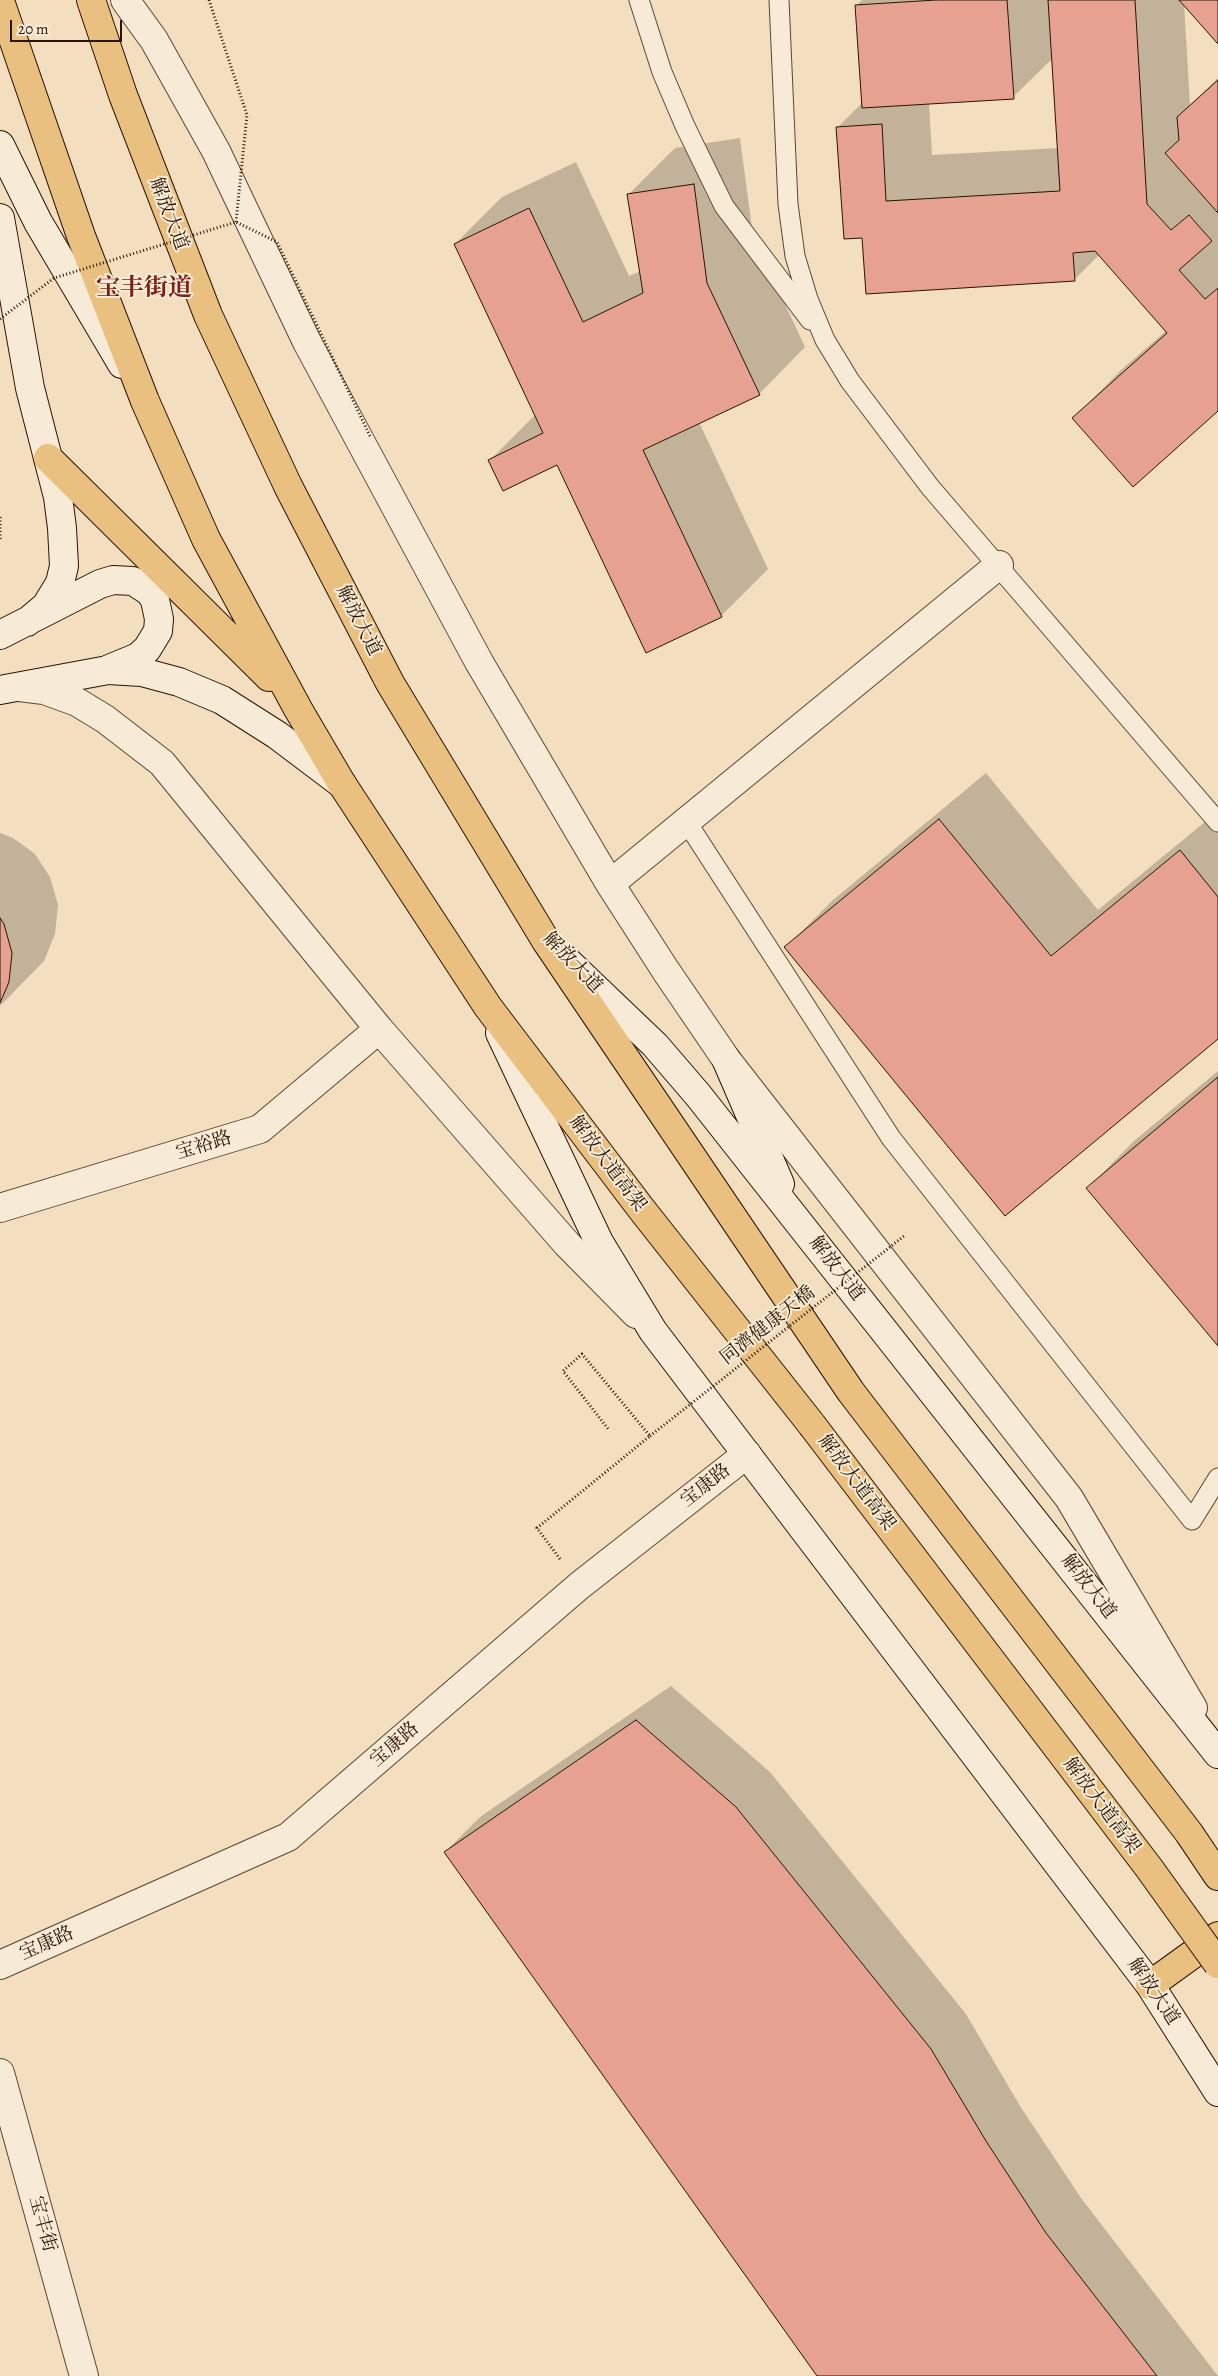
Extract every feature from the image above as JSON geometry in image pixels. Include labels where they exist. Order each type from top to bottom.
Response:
[{"type":"main road","name":"解放大道","points":[[91,0],[123,95],[208,316],[288,486],[390,683],[546,941]]},
{"type":"main road","name":"解放大道","points":[[0,1],[81,236],[145,401],[206,539],[298,709],[342,784],[488,1007]]},
{"type":"main road","points":[[48,458],[254,659],[298,709]]},
{"type":"main road","points":[[546,941],[851,1392],[1189,1833],[1218,1876]]},
{"type":"main road","name":"解放大道高架","points":[[488,1007],[643,1211],[812,1426],[1149,1868],[1218,1964]]},
{"type":"main road","points":[[1150,1985],[1218,1936]]},
{"type":"street","points":[[125,0],[154,40],[216,151],[306,342],[479,662],[610,884],[726,1059],[1069,1498],[1218,1752]]},
{"type":"street","name":"解放大道","points":[[0,145],[38,222],[145,401]]},
{"type":"street","points":[[0,218],[30,388],[58,496],[62,528],[64,566],[56,593],[46,606],[27,622]]},
{"type":"street","points":[[610,884],[999,565]]},
{"type":"street","points":[[0,635],[83,592],[113,580],[125,579],[142,586],[150,592],[155,600],[159,619],[158,630],[147,649],[138,657],[108,670],[8,688]]},
{"type":"street","points":[[108,670],[142,672],[179,682],[222,700],[277,735],[342,784]]},
{"type":"street","points":[[8,688],[44,690],[77,702],[105,719],[162,763],[379,1029],[567,1244],[653,1331]]},
{"type":"street","name":"解放大道","points":[[546,941],[655,1045],[698,1095],[1218,1752]]},
{"type":"street","name":"解放大道","points":[[488,1007],[599,1242],[653,1331],[1150,1985],[1218,2092]]},
{"type":"street","name":"宝裕路","points":[[0,1208],[260,1128],[379,1029]]},
{"type":"street","points":[[726,1059],[794,1217]]},
{"type":"street","name":"宝康路","points":[[0,1965],[288,1837],[579,1586],[747,1454]]},
{"type":"street","name":"宝丰街","points":[[0,2072],[84,2376]]},
{"type":"lane","points":[[639,0],[662,72],[685,126],[724,206],[825,340],[850,382],[930,487],[1218,822]]},
{"type":"lane","points":[[779,0],[785,153],[795,256],[808,299],[825,340]]},
{"type":"lane","points":[[686,821],[890,1138],[1192,1520],[1218,1478]]},
{"type":"path","points":[[209,0],[246,115],[236,222]]},
{"type":"path","points":[[0,319],[54,278],[236,222],[277,242],[370,436]]},
{"type":"path","points":[[0,517],[0,539]]},
{"type":"path","name":"同濟健康天橋","points":[[537,1528],[650,1436],[904,1236]]},
{"type":"path","points":[[609,1430],[563,1371],[582,1354],[650,1436]]},
{"type":"building","points":[[936,0],[1007,0],[1014,99],[862,108],[855,5]]},
{"type":"building","points":[[1048,0],[1135,0],[1147,204],[1171,230],[1189,215],[1212,241],[1179,270],[1205,299],[1218,288],[1218,411],[1133,487],[1072,418],[1167,333],[1095,251],[1073,253],[1075,281],[866,294],[862,238],[844,239],[836,127],[882,124],[886,201],[1060,191]]},
{"type":"building","points":[[1179,0],[1218,0],[1218,44]]},
{"type":"building","points":[[1218,80],[1218,213],[1165,153],[1179,140],[1177,117]]},
{"type":"building","points":[[694,184],[707,283],[760,395],[643,450],[722,617],[646,653],[557,465],[503,491],[488,460],[543,433],[454,244],[529,208],[583,322],[643,293],[627,194]]},
{"type":"building","points":[[939,819],[1051,956],[1180,850],[1218,897],[1218,1039],[1005,1216],[784,947]]},
{"type":"building","points":[[0,918],[4,924],[12,953],[9,982],[0,1003]]},
{"type":"building","points":[[1218,1077],[1218,1346],[1086,1188]]},
{"type":"building","points":[[636,1720],[736,1807],[931,2049],[986,2141],[1046,2233],[1157,2376],[817,2376],[444,1852]]},
{"type":"district","name":"宝丰街道","points":[[144,289]]}]
